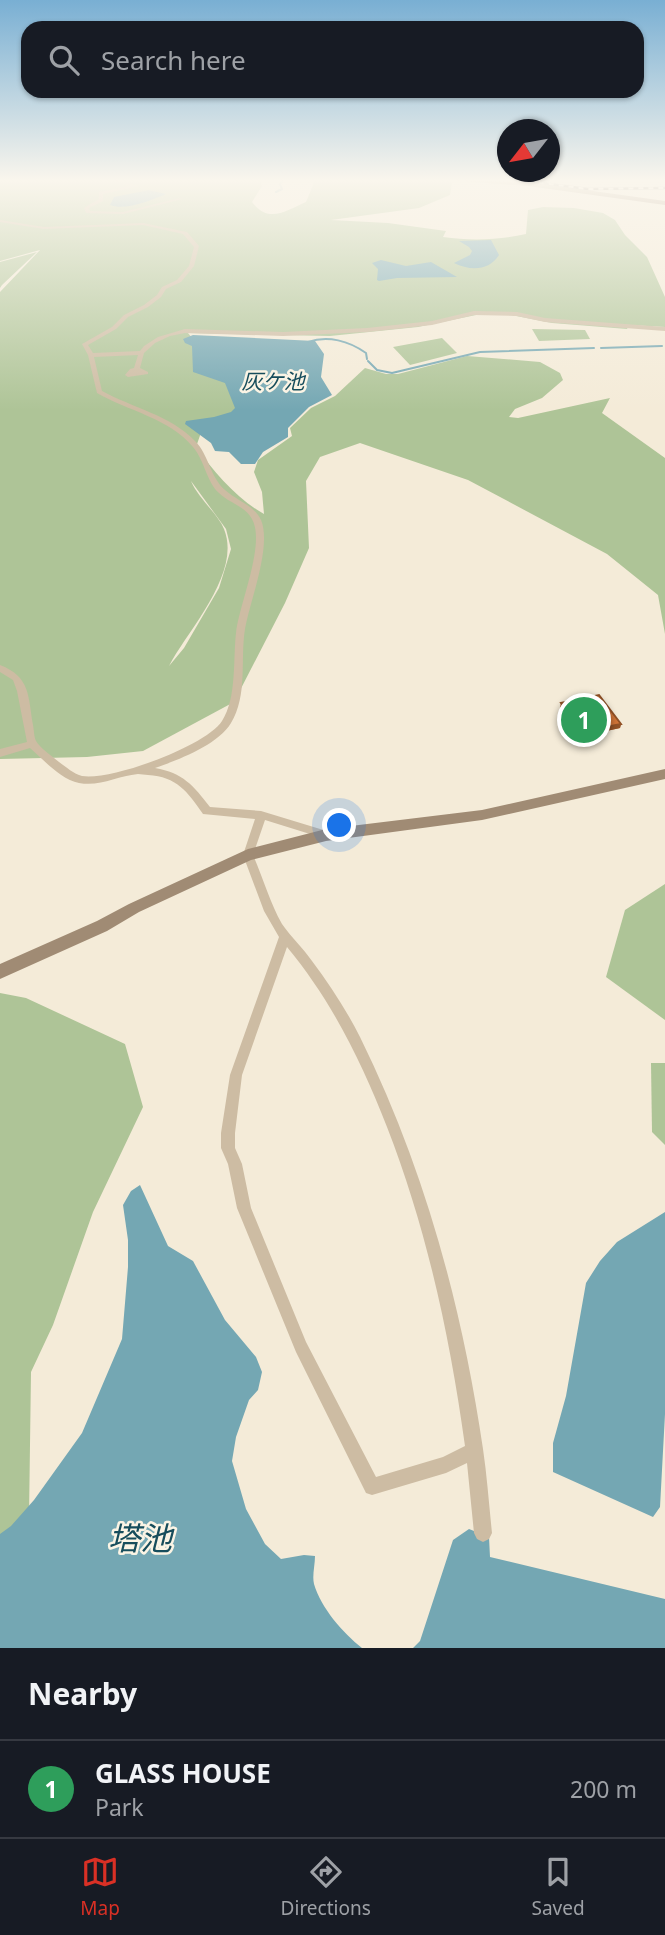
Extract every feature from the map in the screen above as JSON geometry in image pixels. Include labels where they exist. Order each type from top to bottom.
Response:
[{"type":"street","points":[[0,668],[16,678],[22,691],[32,744],[80,780],[104,780],[167,760],[197,747],[221,732],[227,723],[239,676],[241,629],[256,565],[260,527],[257,518],[247,508],[222,493],[212,481],[200,452],[187,437],[165,420],[117,402],[99,392],[91,355],[85,344],[114,328],[126,316],[159,296],[164,288],[186,274],[195,257]]},
{"type":"street","points":[[91,355],[140,353],[154,342],[185,331],[283,334],[367,330],[432,323],[474,313],[517,314],[545,320],[665,329]]},
{"type":"street","points":[[137,369],[140,353]]},
{"type":"street","points":[[0,752],[32,744]]},
{"type":"street","points":[[132,770],[163,771],[188,783],[206,811],[261,815],[326,835]]},
{"type":"street","points":[[0,972],[248,855],[326,835],[482,815],[665,774]]},
{"type":"street","points":[[261,815],[248,855],[272,914],[342,1015],[390,1116],[437,1258],[462,1361],[475,1450],[483,1533]]},
{"type":"street","points":[[285,936],[236,1075],[232,1100],[228,1148],[235,1164],[244,1208],[302,1347],[372,1487],[446,1465],[475,1450]]},
{"type":"green space","points":[[19,257],[32,257],[0,288],[0,262]]},
{"type":"green space","points":[[33,257],[647,257],[665,297],[665,327],[629,325],[627,329],[481,314],[418,327],[330,336],[188,333],[227,381],[240,409],[204,424],[196,447],[227,484],[264,514],[262,492],[254,472],[258,460],[292,436],[290,428],[311,408],[335,396],[365,368],[386,374],[398,374],[467,356],[540,362],[560,373],[563,380],[542,398],[515,409],[509,417],[518,418],[610,398],[602,413],[665,458],[665,634],[658,595],[607,554],[468,480],[360,443],[320,457],[306,481],[309,548],[285,603],[234,702],[143,751],[87,757],[0,759],[0,292]],"holes":[[[191,481],[226,529],[231,549],[219,588],[184,648],[169,666],[210,600],[226,564],[228,546],[224,529]]]},
{"type":"green space","points":[[532,329],[585,330],[590,339],[539,341]]},
{"type":"green space","points":[[442,338],[457,353],[410,365],[393,347]]},
{"type":"green space","points":[[665,884],[665,1020],[606,977],[625,910]]},
{"type":"green space","points":[[0,993],[26,998],[125,1044],[143,1107],[93,1212],[53,1325],[31,1372],[29,1517],[0,1540]]},
{"type":"green space","points":[[651,1063],[665,1063],[665,1145],[652,1132]]},
{"type":"water","points":[[466,257],[497,257],[490,264],[479,268],[454,263]]},
{"type":"water","points":[[381,260],[406,266],[431,262],[457,277],[379,281],[378,269],[372,263]]},
{"type":"water","name":"灰ケ池","points":[[193,335],[315,341],[324,354],[321,377],[332,395],[309,407],[288,428],[288,437],[263,452],[255,464],[241,464],[229,452],[215,451],[211,443],[185,424],[186,421],[231,412],[235,408],[225,383],[193,372],[192,346],[183,339]]},
{"type":"water","name":"塔池","points":[[140,1185],[168,1246],[193,1261],[225,1320],[256,1357],[262,1372],[258,1390],[249,1400],[236,1437],[232,1461],[246,1509],[265,1544],[281,1559],[315,1556],[313,1581],[317,1593],[340,1627],[362,1648],[0,1648],[0,1534],[11,1526],[34,1500],[82,1433],[122,1339],[128,1267],[128,1240],[123,1205],[131,1191]]},
{"type":"water","points":[[665,1212],[665,1414],[660,1507],[653,1517],[553,1472],[553,1443],[566,1396],[586,1283],[600,1261],[617,1242]]},
{"type":"water","points":[[469,1529],[489,1537],[490,1557],[665,1599],[665,1648],[413,1648],[420,1641],[453,1540]]},
{"type":"building","points":[[599,695],[621,724],[581,732],[561,703]]},
{"type":"waterway","points":[[308,342],[323,339],[345,342],[366,353],[367,359]]},
{"type":"waterway","points":[[601,348],[662,346]]},
{"type":"waterway","points":[[368,361],[377,370],[392,373],[480,352],[594,348]]},
{"type":"place","name":"GLASS HOUSE","points":[[584,720]]}]
